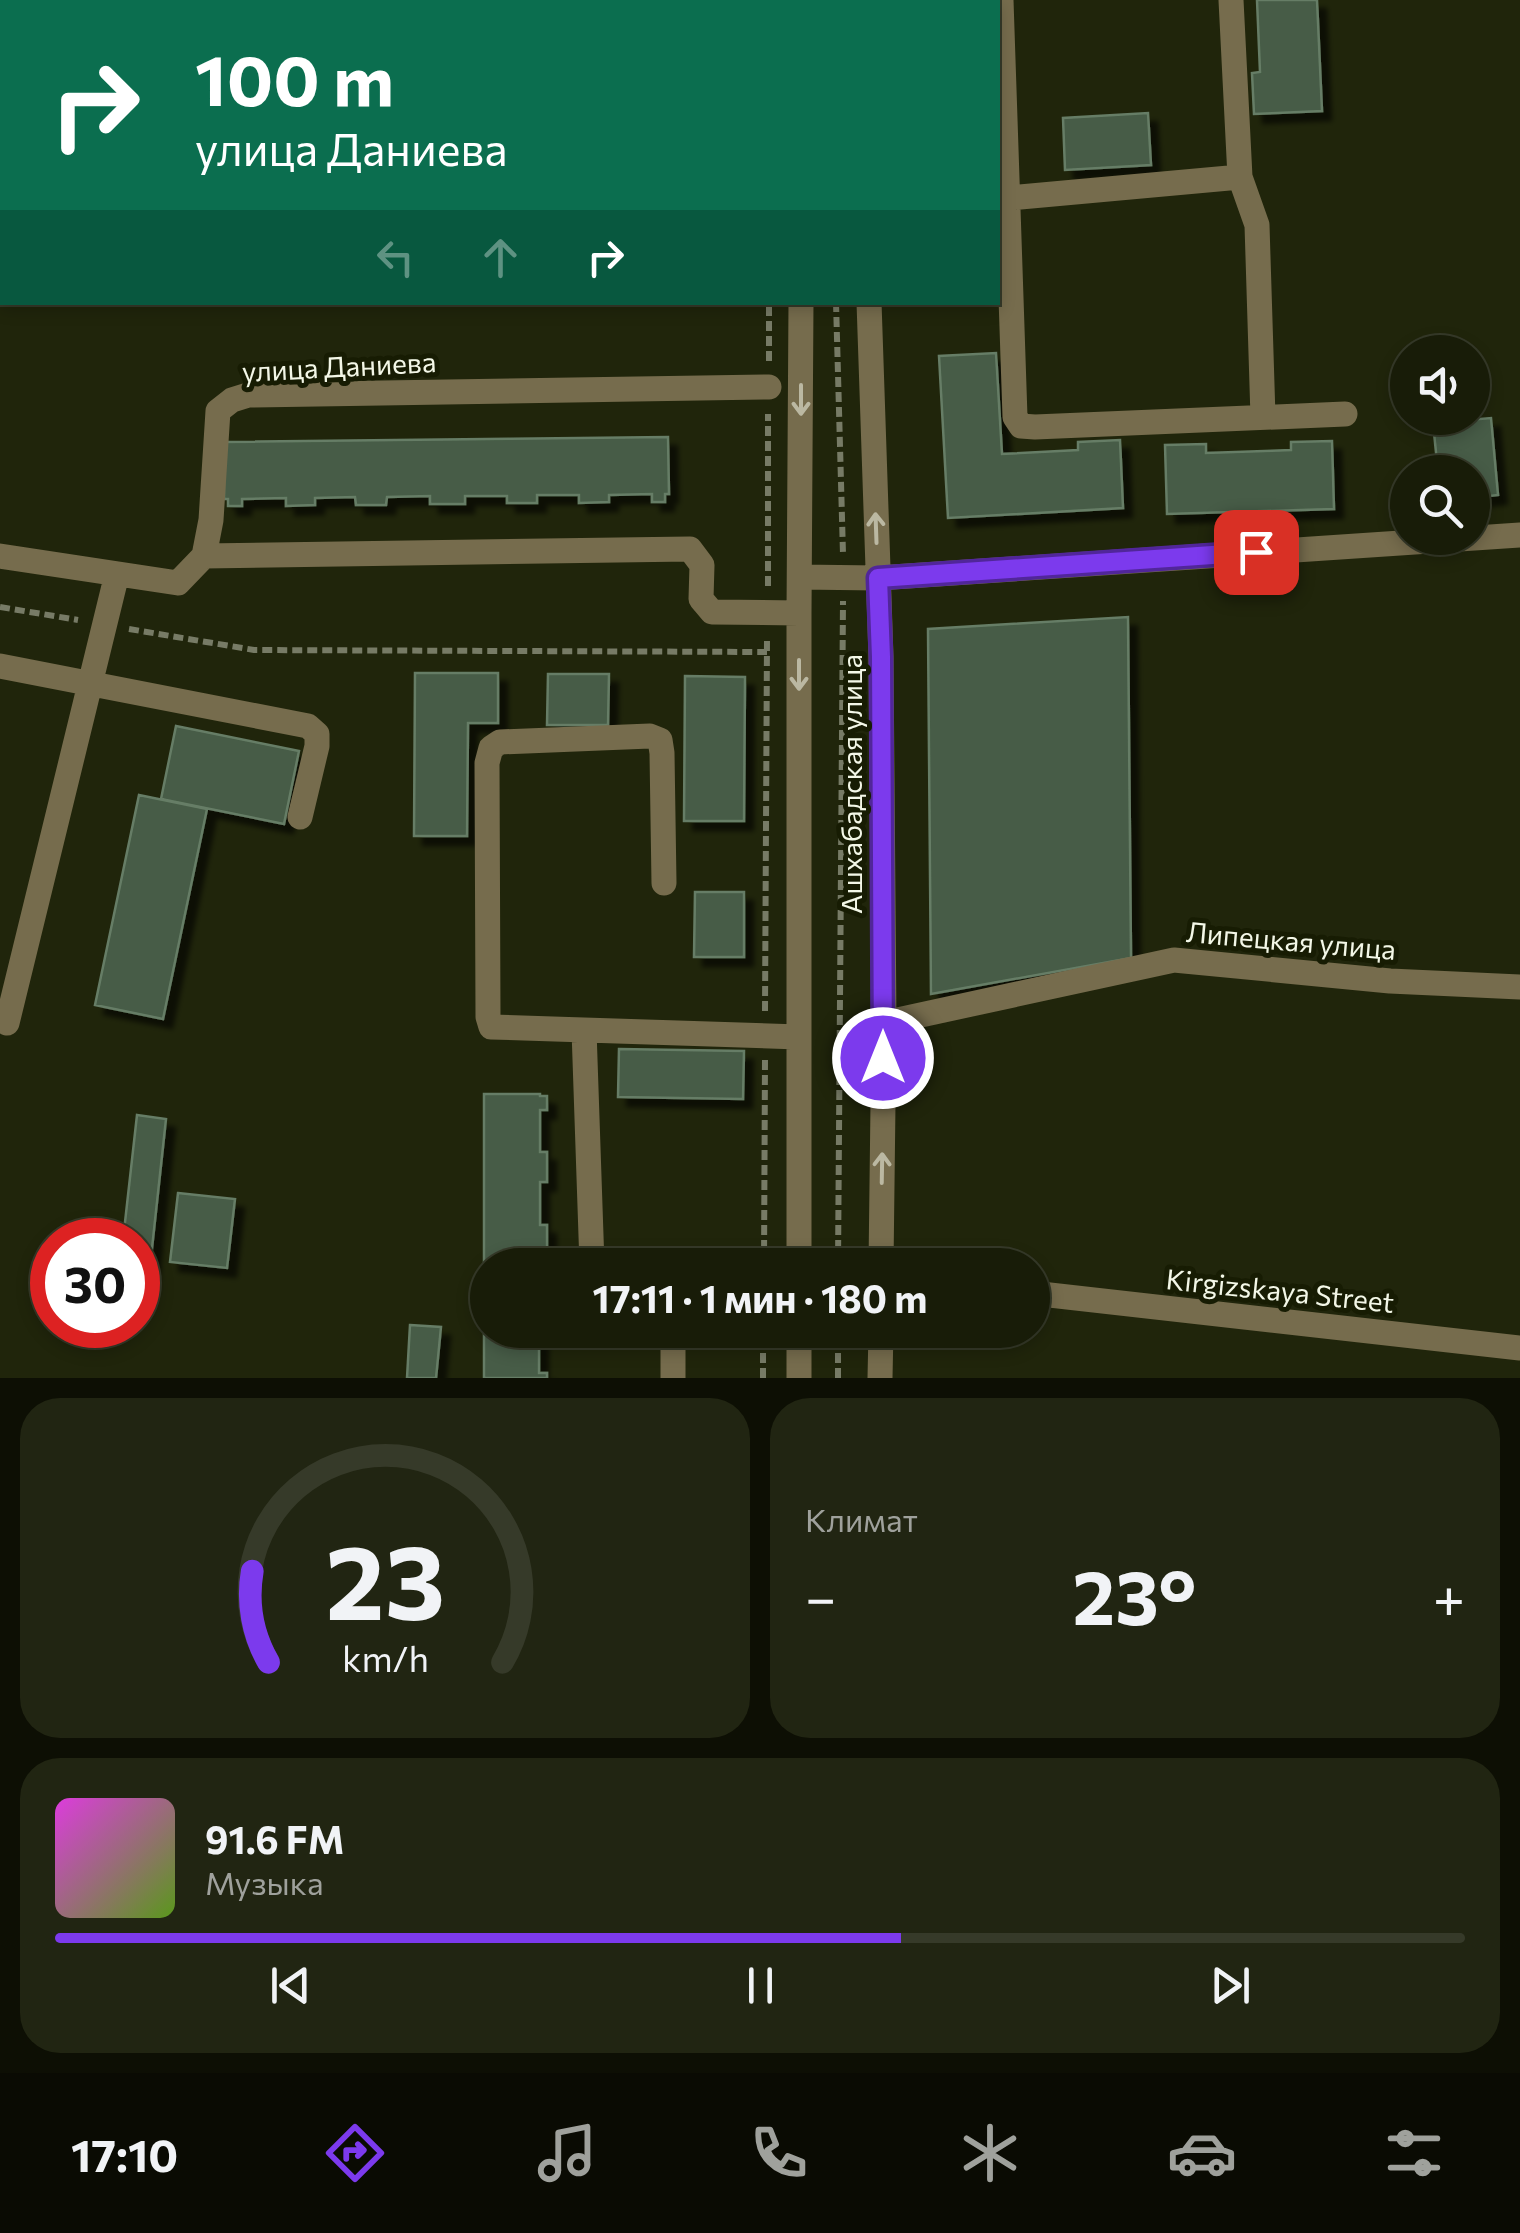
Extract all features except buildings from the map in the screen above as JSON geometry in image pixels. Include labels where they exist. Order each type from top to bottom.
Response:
[{"type":"street","points":[[1001,0],[1004,182],[1015,417],[1020,426],[1346,414]]},
{"type":"street","points":[[1231,0],[1240,177],[1257,225],[1262,417]]},
{"type":"street","points":[[1004,182],[1240,177]]},
{"type":"street","points":[[799,1248],[802,305]]},
{"type":"street","name":"Ашхабадская улица","points":[[869,305],[882,677],[881,1248]]},
{"type":"street","name":"улица Даниева","points":[[204,556],[211,520],[218,411],[232,400],[248,395],[768,388]]},
{"type":"street","points":[[800,578],[878,578],[1520,535]]},
{"type":"street","points":[[0,556],[178,583],[204,556],[690,549],[702,565],[701,599],[712,612],[799,613]]},
{"type":"street","points":[[7,1023],[118,574]]},
{"type":"street","points":[[0,666],[308,726],[318,734],[317,746],[300,817]]},
{"type":"street","points":[[664,883],[660,740],[650,736],[500,742],[492,748],[487,763],[491,1027],[798,1037]]},
{"type":"street","name":"Липецкая улица","points":[[884,1024],[1174,960],[1390,981],[1520,987]]},
{"type":"street","points":[[584,1030],[591,1248]]},
{"type":"street","name":"Kirgizskaya Street","points":[[1050,1295],[1520,1348]]},
{"type":"street","points":[[672,1378],[673,1348]]},
{"type":"street","points":[[799,1348],[799,1378]]},
{"type":"street","points":[[880,1348],[880,1378]]},
{"type":"path","points":[[764,1248],[768,305]]},
{"type":"path","points":[[836,305],[843,578],[838,1248]]},
{"type":"path","points":[[0,608],[254,650],[767,652]]},
{"type":"path","points":[[763,1348],[763,1378]]},
{"type":"path","points":[[838,1348],[838,1378]]},
{"type":"route","points":[[883,1058],[878,578],[1256,552]]}]
